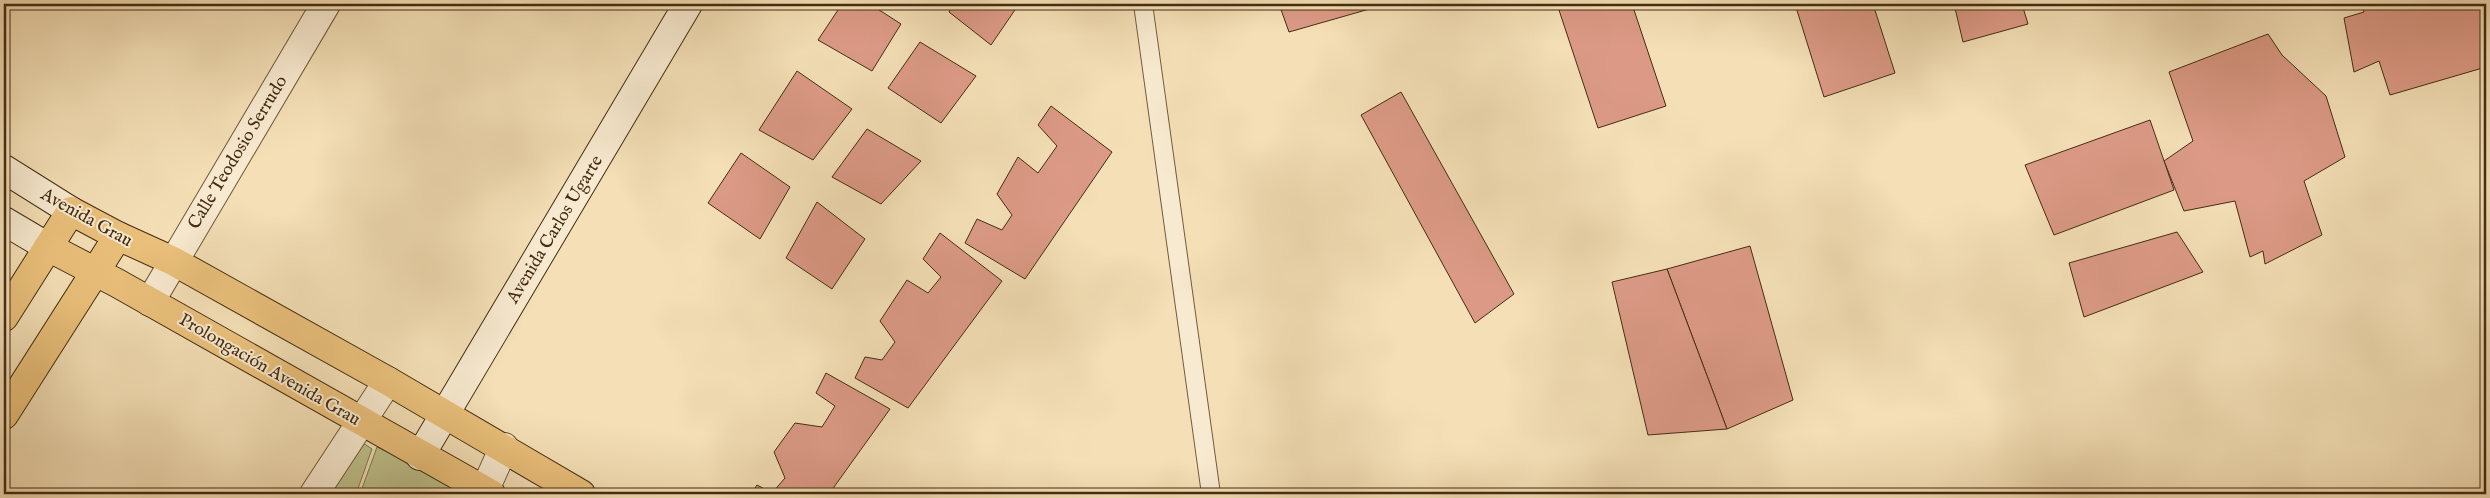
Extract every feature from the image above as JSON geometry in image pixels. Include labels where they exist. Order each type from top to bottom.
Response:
[{"type":"highway","name":"Avenida Grau","points":[[71,211],[118,236],[172,261]]},
{"type":"highway","points":[[4,317],[71,211]]},
{"type":"highway","points":[[4,415],[118,236]]},
{"type":"highway","name":"Prolongación Avenida Grau","points":[[48,247],[150,302],[486,493]]},
{"type":"highway","points":[[172,261],[388,381],[582,494]]},
{"type":"street","name":"Calle Teodosio Serrudo","points":[[150,302],[172,261],[326,4]]},
{"type":"street","name":"Avenida Carlos Ugarte","points":[[420,456],[443,414],[688,4]]},
{"type":"street","name":"Avenida Grau","points":[[4,169],[71,211]]},
{"type":"street","points":[[4,221],[48,247]]},
{"type":"street","points":[[314,494],[388,381]]},
{"type":"street","points":[[486,493],[504,447]]},
{"type":"lane","points":[[1143,4],[1211,494]]},
{"type":"green space","points":[[360,441],[372,449],[356,494],[324,494]]},
{"type":"green space","points":[[377,447],[477,494],[360,494]]},
{"type":"building","points":[[842,4],[870,4],[901,24],[872,71],[818,40]]},
{"type":"building","points":[[953,4],[1019,4],[991,45],[949,12]]},
{"type":"building","points":[[1279,4],[1387,4],[1289,32]]},
{"type":"building","points":[[1557,4],[1632,4],[1666,106],[1598,128]]},
{"type":"building","points":[[1795,4],[1873,4],[1895,73],[1824,97]]},
{"type":"building","points":[[1954,4],[2022,4],[2028,24],[1963,42]]},
{"type":"building","points":[[2361,4],[2486,4],[2486,67],[2390,95],[2379,61],[2354,72],[2344,18],[2364,12]]},
{"type":"building","points":[[2268,34],[2282,55],[2326,96],[2345,157],[2304,181],[2322,235],[2265,264],[2263,251],[2250,257],[2235,201],[2184,211],[2164,161],[2193,141],[2169,72]]},
{"type":"building","points":[[920,42],[976,76],[941,123],[888,88]]},
{"type":"building","points":[[797,71],[852,109],[813,160],[759,130]]},
{"type":"building","points":[[1401,92],[1514,294],[1475,323],[1361,115]]},
{"type":"building","points":[[1051,106],[1112,152],[1025,279],[965,243],[977,219],[1002,230],[1012,215],[997,194],[1018,157],[1038,173],[1057,146],[1038,125]]},
{"type":"building","points":[[2150,120],[2174,190],[2054,235],[2025,165]]},
{"type":"building","points":[[867,129],[921,161],[881,204],[832,177]]},
{"type":"building","points":[[741,153],[790,187],[760,239],[708,203]]},
{"type":"building","points":[[817,202],[865,239],[832,289],[786,258]]},
{"type":"building","points":[[2177,232],[2203,272],[2084,317],[2069,263]]},
{"type":"building","points":[[940,233],[1002,281],[908,408],[855,378],[865,357],[882,360],[895,342],[880,321],[907,280],[928,293],[941,277],[923,259]]},
{"type":"building","points":[[1750,246],[1793,400],[1727,429],[1667,269]]},
{"type":"building","points":[[1667,269],[1727,429],[1648,435],[1612,282]]},
{"type":"building","points":[[826,373],[890,409],[829,494],[751,494],[757,485],[772,493],[785,478],[774,452],[795,423],[822,427],[835,406],[816,393]]}]
